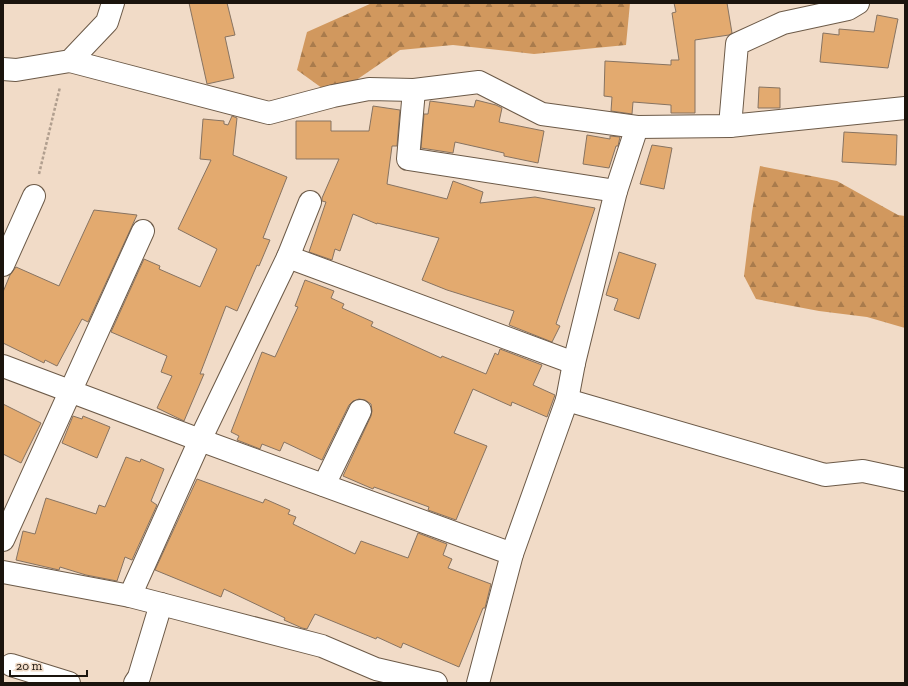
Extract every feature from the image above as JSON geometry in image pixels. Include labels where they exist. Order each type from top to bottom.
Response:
[{"type":"street","points":[[70,61],[106,22],[113,3]]},
{"type":"street","points":[[730,126],[737,44],[783,23],[850,5]]},
{"type":"street","points":[[3,69],[16,70],[70,61],[270,113],[333,96],[369,89],[414,90],[479,82],[542,114],[637,127],[730,126],[905,108]]},
{"type":"street","points":[[414,90],[408,159],[616,191]]},
{"type":"street","points":[[478,683],[512,554],[567,400],[574,363],[616,191],[637,127]]},
{"type":"street","points":[[3,265],[34,196]]},
{"type":"street","points":[[130,596],[200,440],[288,257],[310,202]]},
{"type":"street","points":[[3,540],[143,232]]},
{"type":"street","points":[[288,257],[574,363]]},
{"type":"street","points":[[3,366],[512,554]]},
{"type":"street","points":[[567,400],[825,475],[862,471],[905,480]]},
{"type":"street","points":[[324,485],[360,411]]},
{"type":"street","points":[[3,572],[130,596],[322,646],[376,669],[436,683]]},
{"type":"street","points":[[135,683],[139,677],[161,604]]},
{"type":"street","points":[[11,665],[69,683]]},
{"type":"path","points":[[34,196],[63,72],[70,61]]},
{"type":"green space","points":[[372,3],[630,3],[626,45],[534,54],[453,45],[400,50],[333,96],[297,70],[307,32]]},
{"type":"green space","points":[[760,166],[837,181],[898,215],[905,216],[905,328],[867,317],[819,311],[756,299],[744,276],[752,212]]},
{"type":"building","points":[[189,3],[227,3],[235,35],[225,37],[234,78],[207,84]]},
{"type":"building","points":[[674,3],[727,3],[732,33],[729,35],[695,40],[695,113],[671,113],[671,105],[633,102],[632,114],[611,111],[612,97],[604,96],[605,61],[671,65],[671,60],[679,60],[672,13],[676,12]]},
{"type":"building","points":[[877,15],[898,19],[888,68],[820,62],[823,33],[839,35],[839,29],[874,32]]},
{"type":"building","points":[[759,87],[780,88],[780,108],[758,108]]},
{"type":"building","points":[[476,100],[502,108],[499,122],[544,131],[538,163],[504,156],[504,153],[455,142],[453,153],[421,148],[424,114],[428,114],[430,101],[474,107]]},
{"type":"building","points":[[373,106],[400,110],[397,146],[392,146],[387,184],[447,199],[453,181],[483,192],[480,203],[535,197],[595,208],[556,324],[560,326],[552,342],[509,325],[514,311],[447,290],[422,280],[439,238],[377,224],[353,214],[340,251],[335,249],[332,260],[309,252],[326,202],[322,201],[322,198],[339,159],[296,159],[296,121],[331,121],[331,131],[369,131]]},
{"type":"building","points":[[232,116],[237,118],[233,155],[287,177],[263,238],[270,240],[259,266],[257,265],[237,311],[226,306],[200,374],[204,374],[184,421],[157,408],[172,376],[161,372],[167,356],[111,332],[144,259],[160,266],[159,269],[200,287],[217,249],[178,229],[211,160],[200,159],[203,119],[224,121],[224,124],[228,125]]},
{"type":"building","points":[[844,132],[897,135],[896,165],[842,162]]},
{"type":"building","points":[[587,135],[610,139],[610,136],[620,137],[609,168],[583,164]]},
{"type":"building","points":[[652,145],[672,148],[664,189],[640,184]]},
{"type":"building","points":[[94,210],[137,215],[88,322],[82,319],[57,366],[45,360],[44,363],[3,343],[3,292],[10,275],[16,267],[59,286]]},
{"type":"building","points":[[619,252],[656,264],[639,319],[614,310],[618,299],[606,295]]},
{"type":"building","points":[[305,280],[334,291],[331,298],[344,304],[342,308],[373,322],[371,326],[441,358],[442,356],[486,374],[495,353],[498,355],[500,349],[542,365],[533,385],[555,395],[547,417],[512,402],[511,406],[473,389],[454,433],[487,446],[456,520],[428,510],[429,507],[374,487],[373,489],[343,476],[371,416],[371,404],[365,400],[359,399],[353,401],[349,405],[322,460],[284,442],[280,451],[262,444],[260,449],[237,440],[239,436],[231,432],[262,352],[275,357],[298,307],[295,306]]},
{"type":"building","points":[[3,404],[41,423],[21,463],[3,454]]},
{"type":"building","points":[[73,416],[82,419],[83,416],[110,427],[97,458],[62,443]]},
{"type":"building","points":[[126,457],[140,462],[141,459],[164,469],[151,501],[157,505],[132,560],[125,557],[117,581],[86,575],[60,567],[59,570],[16,560],[23,531],[35,534],[46,498],[96,514],[99,505],[105,507]]},
{"type":"building","points":[[197,479],[263,503],[265,499],[290,510],[288,514],[296,517],[293,524],[355,554],[361,541],[408,558],[418,533],[447,544],[443,555],[452,559],[448,568],[491,584],[485,608],[483,608],[459,667],[403,643],[401,648],[377,637],[376,639],[315,614],[307,629],[302,628],[284,620],[285,618],[224,589],[221,597],[155,570]]}]
